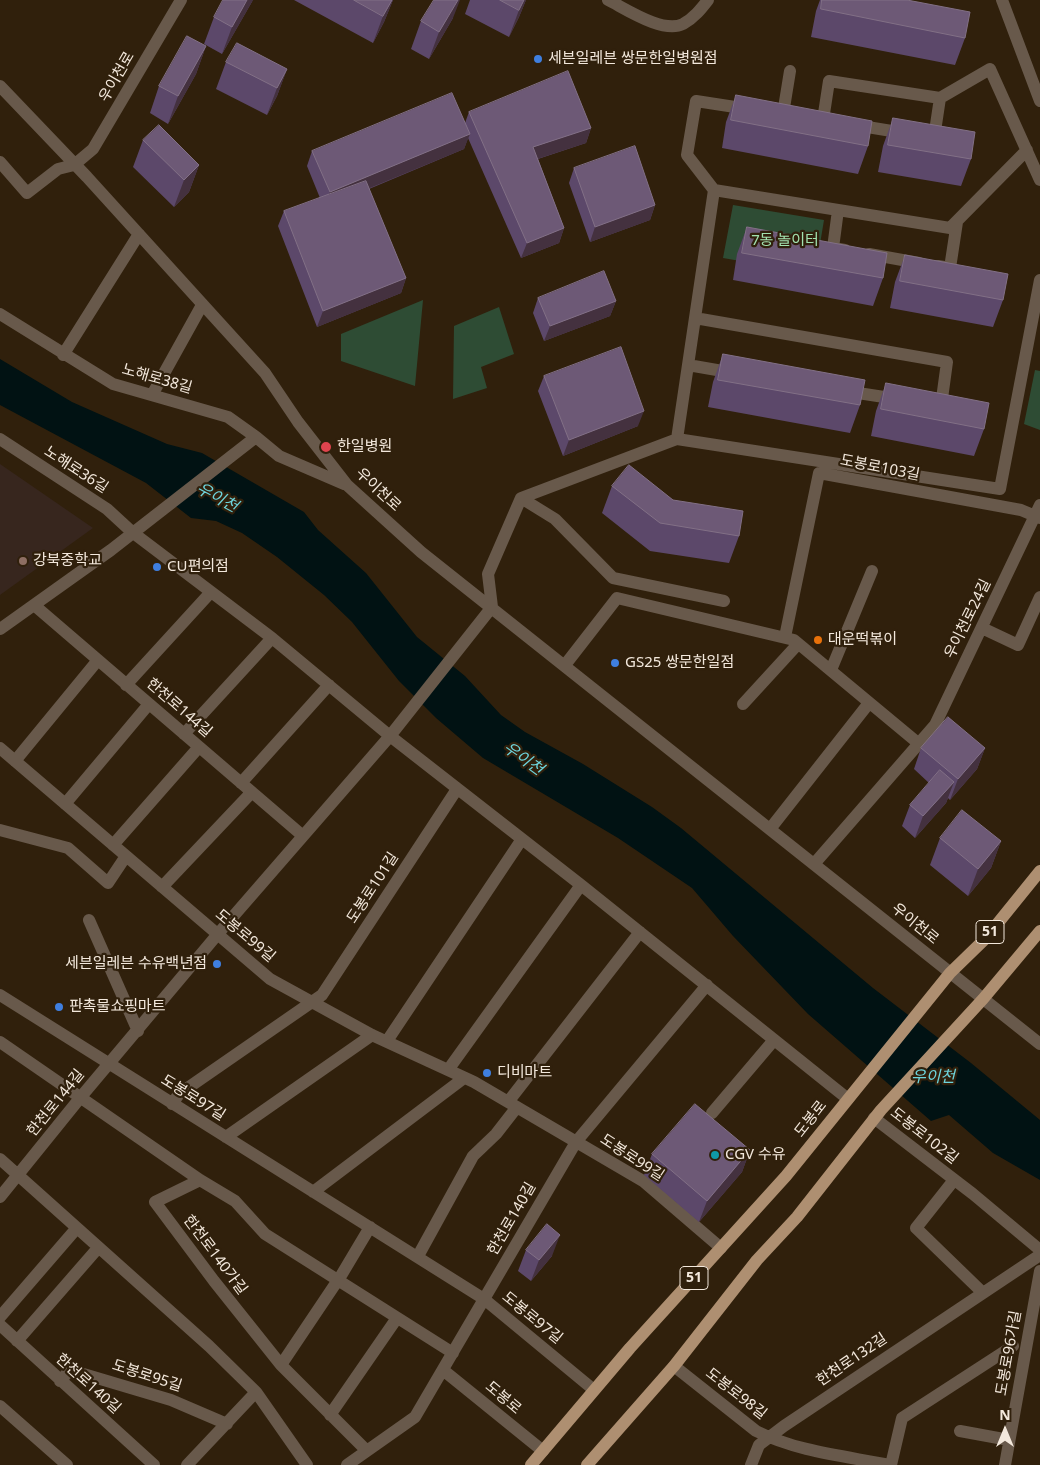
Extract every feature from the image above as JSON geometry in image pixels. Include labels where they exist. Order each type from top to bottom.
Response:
[{"type":"main road","name":"도봉로","points":[[531,1465],[594,1390],[786,1176],[936,990],[985,939],[1040,870]]},
{"type":"main road","name":"51","points":[[587,1465],[674,1366],[757,1260],[797,1217],[877,1114],[968,1012],[983,999],[1040,931]]},
{"type":"street","name":"우이천로","points":[[74,165],[93,149],[181,0]]},
{"type":"street","points":[[608,0],[664,26],[682,24],[695,15],[708,0]]},
{"type":"street","points":[[1002,0],[1040,101]]},
{"type":"street","points":[[832,122],[829,81],[940,98],[990,69],[1040,180]]},
{"type":"street","points":[[773,113],[790,72]]},
{"type":"street","name":"우이천로","points":[[0,86],[139,234],[265,373],[298,422],[347,485],[421,552],[1040,1044]]},
{"type":"street","points":[[940,98],[934,138],[696,101],[686,155],[714,190],[950,228],[1027,150]]},
{"type":"street","points":[[0,162],[27,193],[58,169],[74,165]]},
{"type":"street","points":[[677,439],[714,190]]},
{"type":"street","points":[[838,210],[833,248],[950,268],[957,222]]},
{"type":"street","points":[[63,355],[139,234]]},
{"type":"street","points":[[492,607],[488,574],[521,498],[677,439],[1000,489],[1040,280]]},
{"type":"street","points":[[152,395],[202,305]]},
{"type":"street","name":"노해로38길","points":[[0,314],[63,355],[113,384],[228,417],[254,439],[279,456],[347,485]]},
{"type":"street","points":[[695,318],[947,362],[941,406],[834,389]]},
{"type":"street","points":[[688,365],[746,375]]},
{"type":"street","name":"노해로36길","points":[[0,439],[107,509],[132,532]]},
{"type":"street","points":[[0,629],[111,550],[254,439]]},
{"type":"street","name":"도봉로103길","points":[[785,637],[819,473],[1039,513]]},
{"type":"street","points":[[521,498],[555,518],[613,578],[724,601]]},
{"type":"street","name":"우이천로24길","points":[[814,864],[935,725],[1039,513]]},
{"type":"street","points":[[132,532],[272,638],[390,736],[581,885],[774,1040],[852,1094]]},
{"type":"street","points":[[830,670],[872,571]]},
{"type":"street","points":[[126,684],[211,592]]},
{"type":"street","points":[[982,628],[1018,645],[1040,597]]},
{"type":"street","points":[[565,665],[617,598],[785,637],[798,644],[918,743]]},
{"type":"street","name":"한천로144길","points":[[34,605],[304,836]]},
{"type":"street","name":"한천로144길","points":[[0,1197],[80,1098],[217,935],[390,736],[492,607]]},
{"type":"street","points":[[184,734],[272,638]]},
{"type":"street","points":[[743,704],[798,644]]},
{"type":"street","points":[[15,761],[98,660]]},
{"type":"street","points":[[241,783],[329,685]]},
{"type":"street","points":[[770,829],[870,702]]},
{"type":"street","points":[[65,804],[149,704]]},
{"type":"street","points":[[113,845],[199,747]]},
{"type":"street","name":"도봉로99길","points":[[0,748],[270,979],[372,1035],[448,1070],[513,1104],[643,1181],[721,1248]]},
{"type":"street","name":"도봉로101길","points":[[313,1001],[322,995],[457,789]]},
{"type":"street","points":[[162,888],[252,792]]},
{"type":"street","points":[[0,830],[68,848],[108,883],[126,856]]},
{"type":"street","points":[[387,1041],[522,839]]},
{"type":"street","points":[[448,1070],[581,885]]},
{"type":"street","points":[[89,920],[138,1030]]},
{"type":"street","points":[[418,1256],[473,1156],[496,1134],[513,1104],[640,932]]},
{"type":"street","name":"한천로140길","points":[[348,1465],[415,1417],[576,1142],[708,986]]},
{"type":"street","name":"도봉로97길","points":[[0,995],[484,1299],[594,1390]]},
{"type":"street","points":[[172,1104],[179,1094],[313,1001]]},
{"type":"street","points":[[226,1137],[372,1035]]},
{"type":"street","points":[[712,1113],[774,1040]]},
{"type":"street","points":[[0,1042],[200,1180],[235,1201],[265,1234],[453,1353]]},
{"type":"street","points":[[313,1192],[464,1078]]},
{"type":"street","name":"도봉로102길","points":[[877,1114],[1040,1250]]},
{"type":"street","points":[[0,1158],[76,1229],[209,1346],[256,1392],[307,1465]]},
{"type":"street","name":"한천로140가길","points":[[200,1180],[155,1202],[214,1282],[282,1365],[368,1451]]},
{"type":"street","name":"도봉로102길","points":[[954,1180],[916,1228],[982,1292]]},
{"type":"street","points":[[282,1365],[370,1227]]},
{"type":"street","points":[[0,1317],[76,1229]]},
{"type":"street","points":[[17,1341],[98,1248]]},
{"type":"street","name":"한천로132길","points":[[751,1465],[760,1445],[769,1438],[982,1292],[1040,1255]]},
{"type":"street","name":"도봉로96가길","points":[[1005,1465],[1040,1271]]},
{"type":"street","points":[[330,1415],[397,1318]]},
{"type":"street","name":"한천로140길","points":[[0,1325],[154,1465]]},
{"type":"street","name":"도봉로98길","points":[[674,1366],[756,1431],[769,1438],[795,1447],[869,1463],[891,1465],[902,1418],[1013,1346]]},
{"type":"street","name":"도봉로95길","points":[[60,1381],[70,1370],[172,1400],[227,1424]]},
{"type":"street","name":"도봉로","points":[[443,1370],[543,1451]]},
{"type":"street","points":[[187,1465],[256,1392]]},
{"type":"street","points":[[0,1406],[67,1465]]},
{"type":"street","points":[[960,1431],[1009,1440]]},
{"type":"shaded area","name":"강북중학교","points":[[0,464],[93,528],[0,595]]},
{"type":"green space","name":"7동 놀이터","points":[[733,205],[824,220],[815,274],[723,258]]},
{"type":"green space","points":[[423,300],[415,386],[341,361],[341,334]]},
{"type":"green space","points":[[499,307],[514,354],[481,367],[487,388],[453,399],[454,326]]},
{"type":"green space","points":[[1035,370],[1040,371],[1040,430],[1024,424]]},
{"type":"water","name":"우이천","points":[[0,359],[72,402],[167,444],[202,453],[304,512],[318,530],[366,573],[417,637],[465,676],[501,715],[525,732],[583,764],[652,807],[681,828],[873,988],[971,1063],[1040,1120],[1040,1180],[993,1153],[949,1115],[931,1121],[808,1014],[733,936],[692,888],[618,838],[483,758],[436,718],[399,681],[352,622],[324,595],[277,557],[242,533],[216,521],[191,518],[146,483],[0,405]]},
{"type":"building","points":[[223,0],[247,0],[232,27],[214,17]]},
{"type":"building","points":[[354,0],[392,0],[383,16]]},
{"type":"building","points":[[434,0],[458,0],[439,32],[421,21]]},
{"type":"building","points":[[500,0],[524,0],[519,10]]},
{"type":"building","points":[[822,0],[907,0],[970,12],[965,38],[821,9]]},
{"type":"building","points":[[187,36],[206,46],[178,96],[159,86]]},
{"type":"building","points":[[237,43],[287,69],[277,88],[226,62]]},
{"type":"building","points":[[568,71],[591,128],[533,147],[564,228],[527,243],[469,112]]},
{"type":"building","points":[[452,93],[470,134],[330,192],[312,151]]},
{"type":"building","points":[[736,95],[872,121],[868,146],[731,120]]},
{"type":"building","points":[[893,118],[975,132],[971,159],[888,145]]},
{"type":"building","points":[[159,125],[199,165],[184,180],[143,140]]},
{"type":"building","points":[[635,146],[655,205],[595,227],[574,168]]},
{"type":"building","points":[[366,181],[406,278],[323,311],[284,211]]},
{"type":"building","points":[[747,227],[887,253],[883,278],[742,253]]},
{"type":"building","points":[[905,255],[1008,274],[1003,300],[900,281]]},
{"type":"building","points":[[604,271],[616,301],[550,326],[538,298]]},
{"type":"building","points":[[621,347],[644,411],[569,440],[544,376]]},
{"type":"building","points":[[723,354],[865,380],[860,405],[718,380]]},
{"type":"building","points":[[886,383],[989,403],[984,429],[881,409]]},
{"type":"building","points":[[629,465],[673,500],[743,511],[739,536],[660,523],[612,486]]},
{"type":"building","points":[[948,717],[985,748],[958,779],[921,748]]},
{"type":"building","points":[[940,770],[954,782],[923,816],[910,805]]},
{"type":"building","points":[[962,810],[1001,841],[978,869],[940,838]]},
{"type":"building","points":[[695,1104],[750,1150],[707,1201],[652,1154]]},
{"type":"building","points":[[547,1224],[560,1235],[539,1260],[526,1250]]},
{"type":"place","name":"세븐일레븐 쌍문한일병원점","points":[[538,59]]},
{"type":"place","name":"한일병원","points":[[326,447]]},
{"type":"place","name":"강북중학교","points":[[23,561]]},
{"type":"place","name":"CU편의점","points":[[157,567]]},
{"type":"place","name":"대운떡볶이","points":[[818,640]]},
{"type":"place","name":"GS25 쌍문한일점","points":[[615,663]]},
{"type":"place","name":"세븐일레븐 수유백년점","points":[[217,964]]},
{"type":"place","name":"판촉물쇼핑마트","points":[[59,1007]]},
{"type":"place","name":"디비마트","points":[[487,1073]]},
{"type":"place","name":"CGV 수유","points":[[715,1155]]}]
